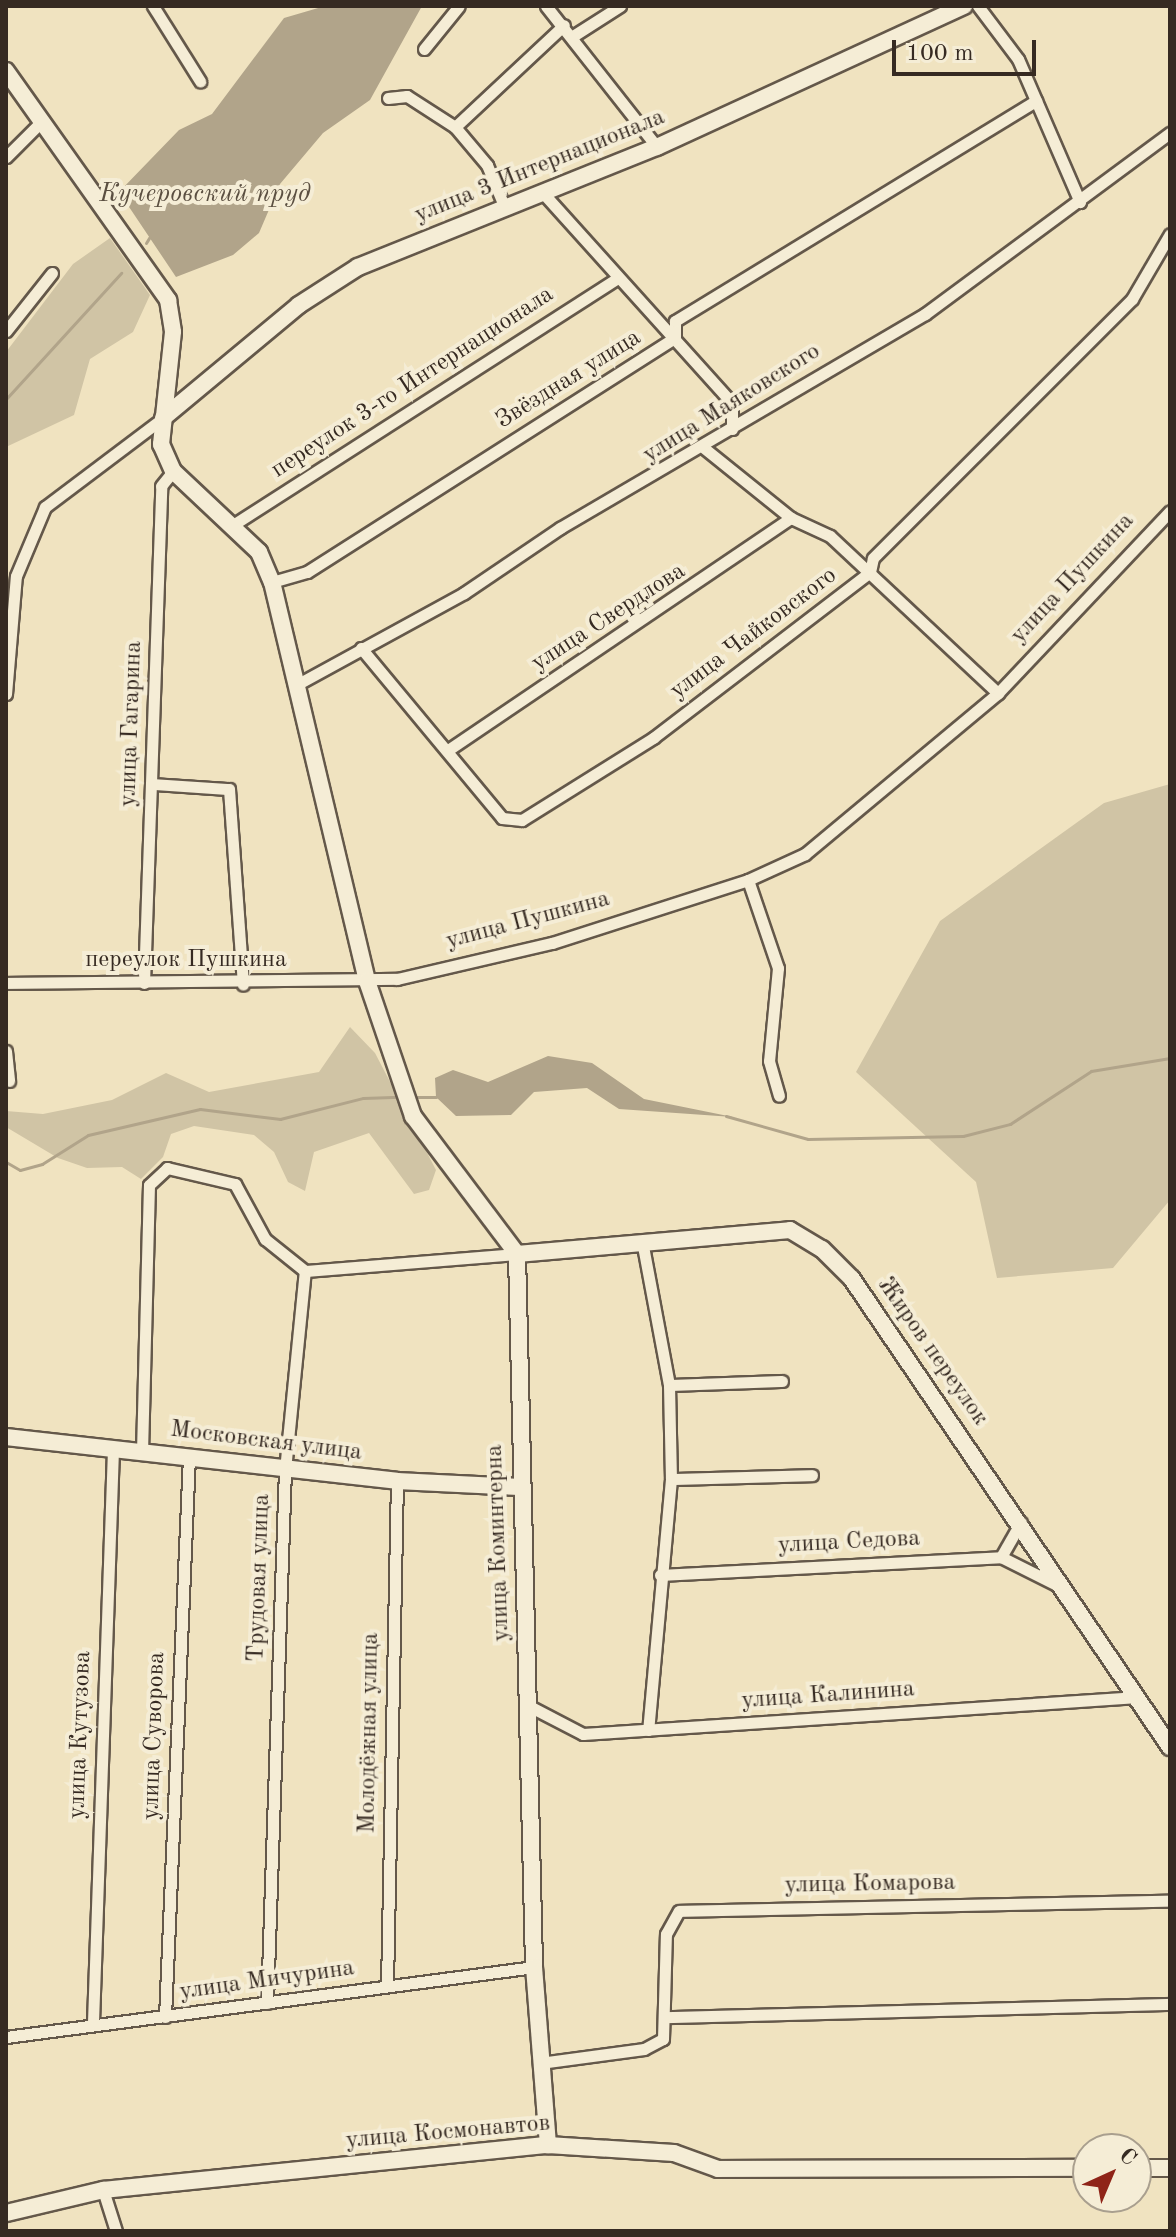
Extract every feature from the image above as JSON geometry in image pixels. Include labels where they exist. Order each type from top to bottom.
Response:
[{"type":"street","points":[[153,6],[200,81]]},
{"type":"street","points":[[424,49],[459,6]]},
{"type":"street","points":[[546,6],[573,36],[657,147]]},
{"type":"street","points":[[573,36],[620,6]]},
{"type":"street","name":"улица 3 Интернационала","points":[[163,418],[299,305],[358,267],[657,147],[964,6]]},
{"type":"street","points":[[978,6],[1018,59],[1080,202]]},
{"type":"street","points":[[455,127],[564,25]]},
{"type":"street","points":[[6,71],[168,300],[173,332],[161,444],[173,471],[259,552],[272,582],[298,684],[367,981],[413,1116],[517,1254]]},
{"type":"street","points":[[388,98],[418,100],[455,127],[487,165],[505,208]]},
{"type":"street","name":"Звёздная улица","points":[[272,582],[307,572],[675,338],[675,321],[1036,101]]},
{"type":"street","points":[[6,157],[41,122]]},
{"type":"street","name":"улица Маяковского","points":[[298,684],[704,448],[925,314],[1170,133]]},
{"type":"street","points":[[543,193],[732,403],[732,429]]},
{"type":"street","name":"улица Чайковского","points":[[361,648],[502,818],[522,820],[653,738],[870,572],[873,558],[1132,299],[1170,234]]},
{"type":"street","points":[[6,331],[52,273]]},
{"type":"street","name":"переулок 3-го Интернационала","points":[[233,525],[618,278]]},
{"type":"street","points":[[6,694],[16,576],[45,507],[163,418]]},
{"type":"street","points":[[704,448],[791,518],[830,536],[998,693]]},
{"type":"street","name":"улица Гагарина","points":[[144,983],[161,486],[173,471]]},
{"type":"street","name":"улица Пушкина","points":[[367,981],[552,943],[748,880],[805,854],[998,693],[1170,511]]},
{"type":"street","name":"улица Свердлова","points":[[448,750],[791,518]]},
{"type":"street","points":[[153,784],[229,789],[243,984]]},
{"type":"street","points":[[748,880],[778,968],[769,1061],[779,1096]]},
{"type":"street","name":"переулок Пушкина","points":[[6,983],[367,981]]},
{"type":"street","points":[[6,1051],[9,1081]]},
{"type":"street","points":[[142,1452],[149,1185],[167,1168],[235,1184],[265,1239],[305,1271],[517,1254]]},
{"type":"street","name":"Жиров переулок","points":[[517,1254],[643,1246],[790,1230],[822,1249],[852,1279],[1021,1522],[1170,1747]]},
{"type":"street","points":[[643,1246],[669,1385],[671,1479],[648,1730]]},
{"type":"street","name":"улица Коминтерна","points":[[517,1254],[520,1487],[529,1706],[534,1967],[548,2145]]},
{"type":"street","name":"Трудовая улица","points":[[267,2003],[285,1470],[305,1271]]},
{"type":"street","points":[[669,1385],[782,1381]]},
{"type":"street","name":"Московская улица","points":[[6,1437],[397,1481],[520,1487]]},
{"type":"street","name":"улица Кутузова","points":[[93,2022],[113,1450]]},
{"type":"street","name":"улица Суворова","points":[[165,2017],[189,1457]]},
{"type":"street","points":[[671,1479],[812,1475]]},
{"type":"street","name":"Молодёжная улица","points":[[387,1986],[397,1481]]},
{"type":"street","points":[[1021,1522],[1001,1557],[1066,1590]]},
{"type":"street","name":"улица Седова","points":[[660,1575],[1001,1557]]},
{"type":"street","name":"улица Калинина","points":[[529,1706],[583,1734],[1138,1697]]},
{"type":"street","name":"улица Комарова","points":[[669,2017],[666,1934],[679,1911],[1170,1901]]},
{"type":"street","name":"улица Мичурина","points":[[6,2037],[93,2022],[165,2017],[534,1967]]},
{"type":"street","points":[[540,2063],[644,2049],[663,2039],[669,2017],[1170,2004]]},
{"type":"street","name":"улица Космонавтов","points":[[6,2213],[103,2190],[548,2145],[674,2153],[718,2169],[1072,2168]]},
{"type":"street","points":[[103,2190],[116,2231]]},
{"type":"shaded area","points":[[110,238],[150,295],[133,332],[90,359],[74,415],[6,447],[6,352],[73,264]]},
{"type":"shaded area","points":[[1170,784],[1170,1200],[1113,1268],[997,1278],[976,1182],[856,1072],[940,921],[1104,803]]},
{"type":"shaded area","points":[[350,1027],[375,1053],[436,1170],[429,1190],[414,1194],[369,1133],[314,1152],[305,1191],[288,1182],[274,1152],[254,1135],[194,1126],[171,1134],[163,1157],[141,1179],[122,1167],[87,1168],[58,1158],[6,1127],[6,1111],[43,1114],[112,1100],[166,1073],[209,1092],[319,1072]]},
{"type":"water","name":"Кучеровский пруд","points":[[325,6],[422,6],[370,100],[323,133],[280,184],[259,233],[233,255],[176,277],[119,192],[179,130],[212,114],[284,18]]},
{"type":"water","points":[[548,1056],[592,1063],[644,1099],[733,1117],[619,1109],[587,1088],[534,1092],[511,1115],[456,1116],[436,1097],[435,1078],[453,1070],[488,1082]]},
{"type":"waterway","points":[[146,243],[149,238]]},
{"type":"waterway","points":[[6,399],[121,273]]},
{"type":"waterway","points":[[726,1116],[808,1139],[963,1136],[1010,1124],[1091,1071],[1170,1058]]},
{"type":"waterway","points":[[6,1162],[20,1170],[42,1164],[88,1135],[200,1109],[280,1119],[363,1098],[400,1097]]},
{"type":"waterway","points":[[412,1097],[436,1097]]}]
